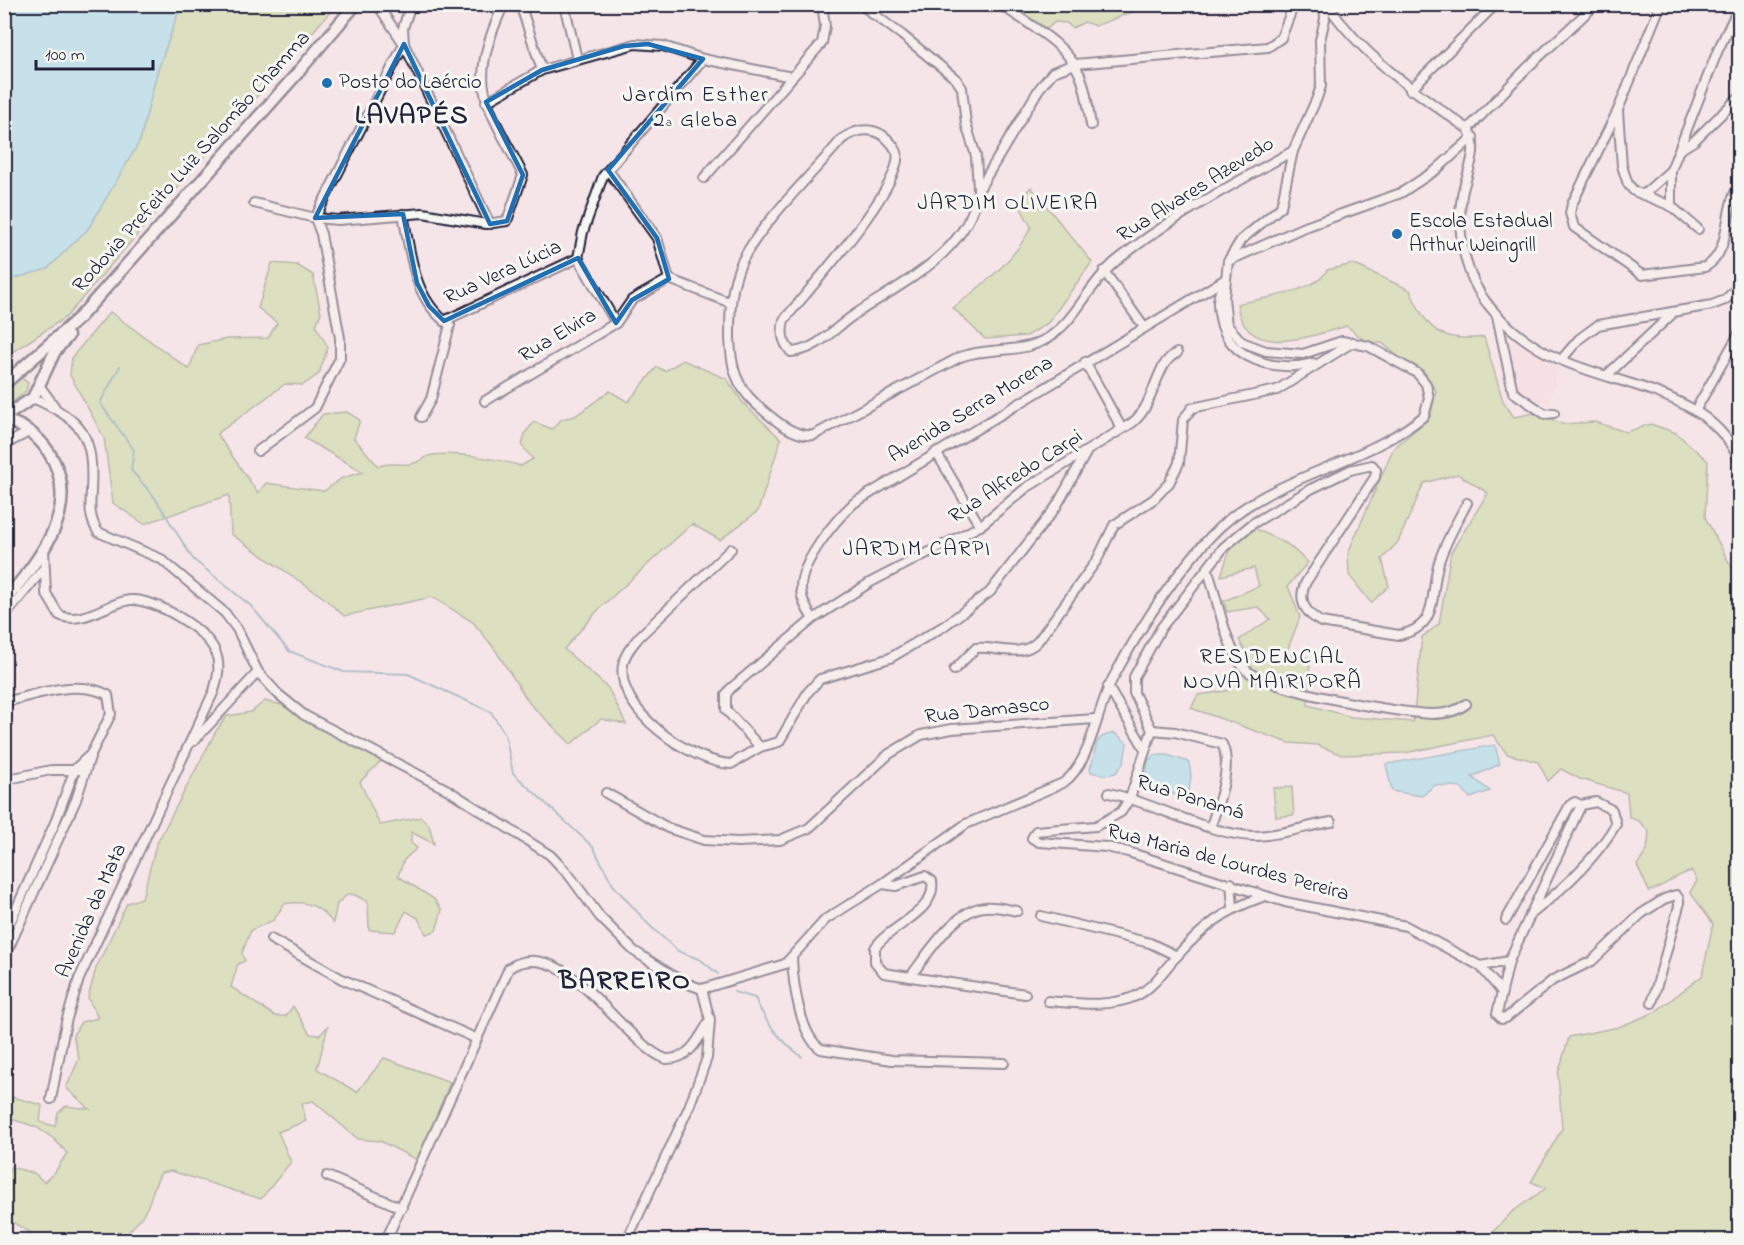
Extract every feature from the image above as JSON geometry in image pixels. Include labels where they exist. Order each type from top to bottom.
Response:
[{"type":"main road","name":"Rodovia Prefeito Luiz Salomão Chamma","points":[[33,398],[55,351],[80,318],[256,121],[356,4]]},
{"type":"main road","name":"Rodovia Prefeito Luiz Salomão Chamma","points":[[4,384],[80,318]]},
{"type":"main road","points":[[19,373],[25,374],[39,385]]},
{"type":"main road","points":[[4,419],[33,398]]},
{"type":"main road","points":[[4,602],[44,549],[59,514],[63,483],[52,458],[31,431],[25,419],[24,406]]},
{"type":"main road","points":[[4,419],[31,431]]},
{"type":"street","points":[[377,4],[404,44],[490,224]]},
{"type":"street","points":[[258,451],[315,408],[340,358],[340,339],[321,234],[315,218],[404,44],[403,28],[411,4]]},
{"type":"street","points":[[254,203],[315,218],[338,220],[435,213],[490,224],[507,221],[523,176],[486,102],[483,84],[488,39],[504,4]]},
{"type":"street","points":[[520,4],[542,70]]},
{"type":"street","points":[[564,4],[577,59]]},
{"type":"street","points":[[704,178],[822,43],[825,26],[822,4]]},
{"type":"street","points":[[860,4],[920,50],[956,80],[962,88],[966,124],[976,156],[978,191]]},
{"type":"street","points":[[872,14],[879,4]]},
{"type":"street","points":[[1000,4],[1058,46],[1075,64],[1086,94],[1091,125]]},
{"type":"street","points":[[669,279],[731,303],[737,273],[750,247],[842,139],[853,132],[866,129],[884,137],[897,152],[897,166],[869,216],[784,320],[784,342],[791,352],[821,343],[848,319],[929,266],[967,224],[978,191],[1039,89],[1053,72],[1075,64],[1268,47],[1281,38],[1294,4]]},
{"type":"street","points":[[1326,4],[1344,27],[1410,90],[1468,129],[1473,137],[1472,156],[1463,192],[1460,229],[1473,279],[1480,294],[1497,316],[1534,345],[1561,360],[1659,394],[1695,411],[1728,439],[1740,462]]},
{"type":"street","points":[[1320,362],[1301,367],[1264,363],[1231,345],[1222,330],[1217,298],[1224,281],[1228,261],[1241,240],[1281,207],[1293,151],[1314,110],[1321,86],[1320,40],[1326,4]]},
{"type":"street","points":[[1410,90],[1496,4]]},
{"type":"street","points":[[1468,129],[1528,67],[1596,4]]},
{"type":"street","points":[[1661,4],[1618,110],[1572,204],[1571,220],[1578,232],[1642,275],[1705,267],[1712,263],[1721,248],[1732,197],[1740,184]]},
{"type":"street","points":[[1643,195],[1671,170],[1718,50],[1740,5]]},
{"type":"street","points":[[486,102],[542,70],[636,44],[663,46],[703,59],[792,77]]},
{"type":"street","points":[[578,258],[595,192],[608,170],[703,59]]},
{"type":"street","points":[[1681,149],[1694,141],[1740,96]]},
{"type":"street","points":[[1618,110],[1623,174],[1634,191],[1671,206],[1698,229]]},
{"type":"street","points":[[1228,261],[1302,228],[1401,193],[1436,170],[1473,137]]},
{"type":"street","name":"Rua Alvares Azevedo","points":[[731,303],[732,364],[740,387],[765,412],[793,431],[807,436],[838,424],[960,357],[980,351],[1016,350],[1048,337],[1060,328],[1104,272],[1148,237],[1197,205],[1293,151]]},
{"type":"street","points":[[608,170],[657,238],[669,279]]},
{"type":"street","points":[[1671,170],[1671,206]]},
{"type":"street","points":[[403,214],[417,283],[429,306],[450,325],[431,399],[420,417]]},
{"type":"street","name":"Rua Vera Lúcia","points":[[444,321],[578,258]]},
{"type":"street","name":"Rua Elvira","points":[[485,401],[616,323],[578,258]]},
{"type":"street","points":[[1104,272],[1144,327]]},
{"type":"street","points":[[616,323],[632,300],[669,279]]},
{"type":"street","points":[[33,398],[56,409],[75,422],[88,440],[92,465],[90,514],[99,532],[161,559],[225,613],[237,629],[258,672],[278,694],[304,715],[448,790],[550,855],[569,874],[606,922],[634,951],[683,982],[702,988],[776,968],[792,958],[805,940],[826,919],[882,884],[966,824],[1063,783],[1072,776],[1082,762],[1095,719],[1108,687],[1134,639],[1195,554],[1235,513],[1266,495],[1402,431],[1424,416],[1429,398],[1426,384],[1417,373],[1383,353],[1354,342],[1332,342],[1303,354],[1266,351],[1242,342],[1227,325],[1224,281]]},
{"type":"street","name":"Avenida Serra Morena","points":[[813,619],[802,597],[802,577],[833,524],[854,503],[1085,362],[1224,281]]},
{"type":"street","points":[[1561,360],[1579,339],[1598,325],[1672,314],[1719,303],[1740,285]]},
{"type":"street","points":[[1606,375],[1672,314]]},
{"type":"street","points":[[1497,316],[1513,392],[1545,414],[1554,413]]},
{"type":"street","points":[[1695,411],[1740,332]]},
{"type":"street","points":[[954,670],[976,648],[1020,650],[1033,646],[1038,641],[1096,560],[1114,525],[1154,499],[1169,483],[1179,463],[1186,413],[1202,404],[1277,390],[1354,342]]},
{"type":"street","name":"Rua Alfredo Carpi","points":[[760,747],[726,710],[726,695],[813,619],[871,582],[980,526],[1026,488],[1122,429],[1145,410],[1163,365],[1177,352]]},
{"type":"street","points":[[1085,362],[1122,429]]},
{"type":"street","points":[[39,385],[56,409]]},
{"type":"street","points":[[4,446],[31,431]]},
{"type":"street","points":[[936,452],[980,526]]},
{"type":"street","points":[[731,549],[628,651],[622,664],[626,688],[640,714],[649,724],[674,741],[724,764],[736,763],[760,747],[779,742],[808,692],[820,679],[890,658],[944,626],[990,592],[1056,507],[1086,453]]},
{"type":"street","points":[[1130,798],[1152,729],[1134,693],[1134,677],[1161,628],[1181,600],[1208,571],[1224,547],[1252,524],[1311,489],[1366,464],[1374,466],[1375,477],[1302,589],[1306,609],[1322,622],[1399,635],[1412,633],[1421,627],[1432,606],[1439,560],[1467,503]]},
{"type":"street","name":"Avenida da Mata","points":[[44,549],[49,602],[53,609],[65,618],[81,618],[117,603],[143,601],[183,620],[211,643],[219,664],[218,678],[190,745],[79,979],[66,1022],[51,1099]]},
{"type":"street","points":[[4,617],[44,568]]},
{"type":"street","points":[[1208,571],[1235,655],[1245,669],[1258,678],[1342,700],[1431,714],[1458,710],[1466,704]]},
{"type":"street","name":"Avenida da Mata","points":[[190,745],[232,704],[258,672]]},
{"type":"street","points":[[4,702],[80,687],[94,687],[108,695],[111,714],[91,754],[88,771],[4,958]]},
{"type":"street","points":[[1108,687],[1145,748]]},
{"type":"street","name":"Rua Damasco","points":[[606,793],[668,828],[704,840],[738,842],[780,840],[809,828],[889,754],[921,735],[952,729],[1095,719]]},
{"type":"street","points":[[1152,729],[1175,732],[1222,744],[1226,756],[1223,780],[1211,826]]},
{"type":"street","points":[[4,936],[54,825],[75,769],[91,754]]},
{"type":"street","points":[[4,780],[51,770],[88,771]]},
{"type":"street","name":"Rua Panamá","points":[[1109,793],[1211,826],[1256,836],[1331,822]]},
{"type":"street","name":"Rua Maria de Lourdes Pereira","points":[[1130,798],[1121,812],[1104,823],[1036,831],[1032,838],[1039,842],[1106,847],[1128,852],[1316,910],[1406,926],[1480,966],[1502,991]]},
{"type":"street","points":[[1506,920],[1570,805],[1575,802],[1581,805],[1590,802],[1601,803],[1615,815],[1616,824],[1588,861],[1528,916]]},
{"type":"street","points":[[1581,805],[1509,961],[1497,1014],[1502,1018],[1553,980],[1592,961],[1633,920],[1664,899],[1676,896],[1679,899],[1679,906],[1652,1003]]},
{"type":"street","points":[[882,884],[896,886],[920,876],[929,877],[932,880],[932,890],[926,903],[879,942],[874,955],[878,968],[884,973],[1024,994]]},
{"type":"street","points":[[1232,883],[1233,907]]},
{"type":"street","points":[[1048,1001],[1088,1004],[1133,997],[1156,981],[1210,923],[1233,907],[1265,896]]},
{"type":"street","points":[[910,977],[940,936],[967,914],[984,907],[1017,911]]},
{"type":"street","points":[[1041,916],[1150,943],[1177,956]]},
{"type":"street","points":[[271,939],[342,979],[475,1038]]},
{"type":"street","points":[[792,958],[794,986],[806,1027],[814,1044],[821,1048],[892,1059],[1004,1063]]},
{"type":"street","points":[[386,1240],[508,968],[526,960],[552,964],[591,994],[650,1049],[666,1059],[684,1055],[693,1047],[710,1020]]},
{"type":"street","points":[[1480,966],[1509,961]]},
{"type":"street","points":[[627,1240],[701,1077],[710,1041],[710,1020],[702,988]]},
{"type":"street","points":[[327,1176],[402,1208]]},
{"type":"highlighted area","points":[[404,44],[490,224],[507,221],[523,175],[486,102],[542,70],[624,46],[648,44],[703,59],[608,170],[657,238],[669,279],[632,300],[616,323],[578,258],[444,321],[429,306],[417,283],[403,214],[315,218]]},
{"type":"shaded area","points":[[1515,341],[1521,341],[1560,368],[1549,404],[1523,395],[1518,385],[1510,345]]},
{"type":"green space","points":[[1182,4],[1183,10],[1166,12],[1151,5],[1095,26],[1085,22],[1072,28],[1067,23],[1055,22],[1047,29],[1009,5]]},
{"type":"green space","points":[[181,5],[336,5],[66,317],[5,357],[5,281],[47,268],[140,141],[157,72]]},
{"type":"green space","points":[[1031,187],[1092,262],[1048,323],[1027,336],[985,339],[953,308],[996,272],[1024,240],[1031,227],[1017,201]]},
{"type":"green space","points":[[272,263],[297,265],[313,275],[321,313],[316,326],[328,347],[319,374],[303,385],[285,384],[217,434],[258,493],[266,483],[324,491],[342,478],[363,472],[304,438],[323,414],[347,412],[360,420],[354,438],[378,466],[413,464],[429,456],[454,454],[500,460],[521,466],[533,459],[522,446],[525,433],[534,422],[552,429],[562,419],[575,416],[610,391],[628,402],[657,367],[665,371],[683,360],[727,379],[743,403],[781,439],[758,511],[720,540],[692,524],[599,609],[564,649],[608,688],[626,724],[601,719],[571,744],[530,704],[494,648],[473,622],[432,597],[344,616],[324,598],[231,534],[229,495],[144,524],[113,503],[104,438],[70,375],[72,357],[110,312],[189,369],[198,345],[227,339],[268,338],[277,323],[258,308]]},
{"type":"green space","points":[[1353,264],[1410,290],[1422,315],[1436,330],[1456,338],[1484,337],[1503,401],[1514,417],[1534,413],[1562,424],[1595,422],[1626,432],[1651,424],[1676,433],[1708,461],[1705,517],[1731,566],[1740,575],[1739,1240],[1485,1240],[1512,1212],[1546,1188],[1531,1182],[1562,1129],[1558,1074],[1569,1037],[1619,1027],[1655,1012],[1702,976],[1713,924],[1690,892],[1697,881],[1692,871],[1649,891],[1637,865],[1647,851],[1649,832],[1640,822],[1629,817],[1627,793],[1580,779],[1561,769],[1548,781],[1538,762],[1507,754],[1493,735],[1405,753],[1342,755],[1317,745],[1289,743],[1191,708],[1198,695],[1231,690],[1247,655],[1239,640],[1270,619],[1258,607],[1227,612],[1224,601],[1259,586],[1254,568],[1221,576],[1226,560],[1236,542],[1254,528],[1287,544],[1308,562],[1288,586],[1300,617],[1286,654],[1310,658],[1308,705],[1352,717],[1413,722],[1422,637],[1439,624],[1451,552],[1488,493],[1458,474],[1424,483],[1398,542],[1382,559],[1389,586],[1371,603],[1349,575],[1348,553],[1393,449],[1430,417],[1436,391],[1424,371],[1400,358],[1382,343],[1366,342],[1347,326],[1299,339],[1282,341],[1266,339],[1252,333],[1242,322],[1237,304],[1301,289],[1322,277],[1327,270]]},
{"type":"green space","points":[[22,378],[28,383],[26,391],[5,409],[5,390]]},
{"type":"green space","points":[[265,701],[282,705],[320,728],[384,758],[360,782],[380,825],[421,817],[429,825],[434,844],[411,832],[411,843],[417,848],[404,860],[398,876],[434,899],[442,910],[436,931],[426,934],[418,918],[406,911],[395,932],[369,930],[368,902],[355,895],[348,894],[337,904],[333,923],[323,912],[312,905],[284,904],[274,920],[251,930],[242,953],[245,961],[238,964],[231,987],[275,1016],[286,1016],[293,1006],[310,1034],[320,1035],[328,1026],[317,1069],[357,1092],[384,1058],[450,1082],[419,1161],[380,1141],[358,1139],[313,1101],[302,1103],[306,1121],[278,1132],[291,1162],[261,1199],[171,1171],[161,1173],[145,1212],[119,1240],[33,1240],[33,1234],[5,1218],[10,1167],[34,1173],[44,1182],[55,1172],[67,1153],[54,1139],[36,1127],[5,1117],[5,1095],[42,1105],[40,1122],[55,1126],[58,1113],[66,1106],[90,1109],[66,1088],[79,1059],[73,1035],[81,1022],[98,1018],[88,998],[96,968],[127,903],[142,898],[156,845],[216,731],[227,716],[251,712]]},
{"type":"green space","points":[[1292,787],[1294,815],[1276,817],[1273,788]]},
{"type":"water","points":[[5,4],[181,5],[157,72],[140,141],[88,229],[47,269],[5,281]]},
{"type":"water","points":[[1115,733],[1127,743],[1124,762],[1116,773],[1105,775],[1091,772],[1090,768],[1098,741]]},
{"type":"water","points":[[1495,745],[1500,764],[1472,777],[1490,791],[1470,798],[1461,787],[1435,785],[1422,796],[1392,791],[1386,764]]},
{"type":"water","points":[[1154,755],[1167,755],[1189,762],[1191,776],[1189,791],[1177,796],[1145,779],[1148,761]]},
{"type":"waterway","points":[[120,366],[100,403],[134,450],[131,470],[155,498],[193,559],[251,606],[289,651],[344,672],[408,674],[491,712],[505,734],[513,773],[593,847],[613,885],[649,925],[678,951],[701,960],[718,974]]},
{"type":"waterway","points":[[734,992],[755,998],[774,1031],[802,1057]]},
{"type":"place","name":"Posto do Laércio","points":[[327,83]]},
{"type":"place","name":"Escola Estadual Arthur Weingrill","points":[[1397,234]]},
{"type":"district","name":"Jardim Esther 2ª Gleba","points":[[696,108]]},
{"type":"district","name":"LAVAPÉS","points":[[412,116]]},
{"type":"district","name":"JARDIM OLIVEIRA","points":[[1008,204]]},
{"type":"district","name":"JARDIM CARPI","points":[[917,550]]},
{"type":"district","name":"RESIDENCIAL NOVA MAIRIPORÃ","points":[[1272,670]]},
{"type":"district","name":"BARREIRO","points":[[625,981]]}]
